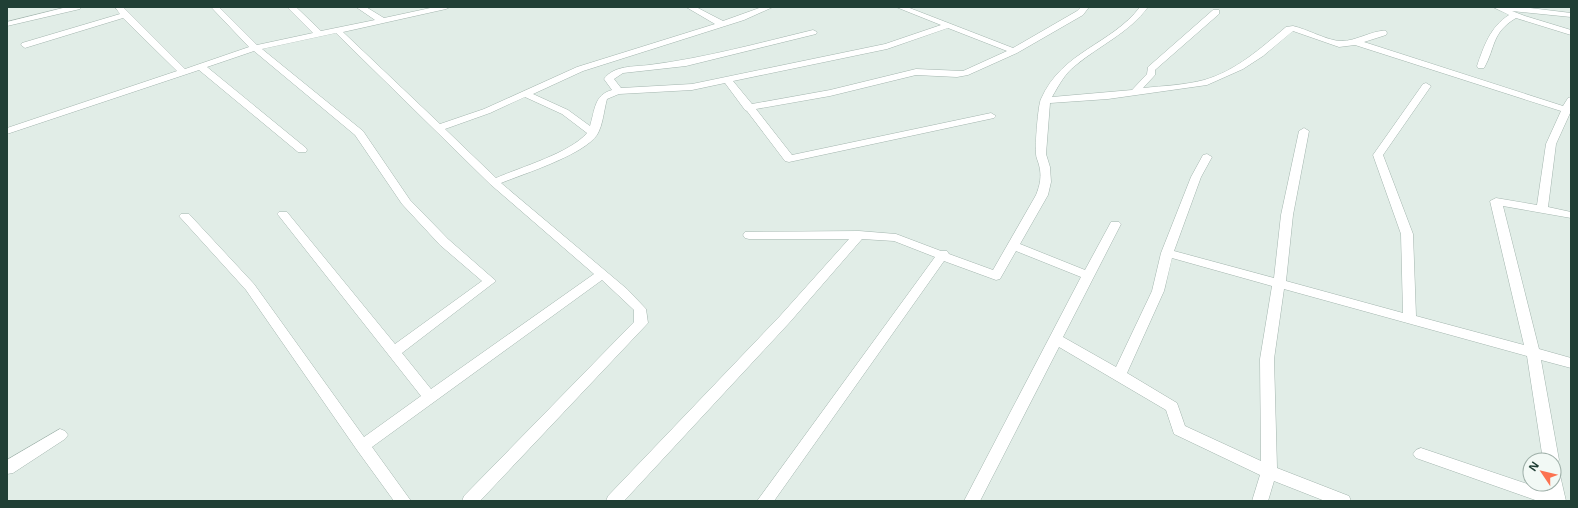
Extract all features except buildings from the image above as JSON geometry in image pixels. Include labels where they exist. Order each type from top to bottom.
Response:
[{"type":"street","points":[[7,24],[76,7]]},
{"type":"street","points":[[119,7],[125,15],[183,72]]},
{"type":"street","points":[[215,7],[255,48],[359,133],[406,202],[444,242],[490,281],[394,352]]},
{"type":"street","points":[[291,7],[320,35]]},
{"type":"street","points":[[360,7],[383,21]]},
{"type":"street","points":[[7,131],[255,48],[446,7]]},
{"type":"street","points":[[690,7],[722,24]]},
{"type":"street","points":[[439,128],[487,111],[580,69],[722,24],[769,7]]},
{"type":"street","points":[[900,7],[1014,51]]},
{"type":"street","points":[[748,108],[830,92],[916,72],[965,73],[1014,51],[1080,13],[1085,7]]},
{"type":"street","points":[[749,235],[859,235],[896,238],[943,254],[996,276],[1042,195],[1046,182],[1045,167],[1041,154],[1046,100],[1061,74],[1072,63],[1116,34],[1135,19],[1144,7]]},
{"type":"street","points":[[1498,7],[1514,15],[1571,33]]},
{"type":"street","points":[[1498,7],[1571,15]]},
{"type":"street","points":[[1134,93],[1151,75],[1151,69],[1216,12]]},
{"type":"street","points":[[25,45],[125,15]]},
{"type":"street","points":[[1481,66],[1492,35],[1504,21],[1514,15]]},
{"type":"street","points":[[494,182],[573,150],[586,141],[593,133],[603,98],[608,94],[692,87],[728,80],[887,46],[947,26]]},
{"type":"street","points":[[1046,100],[1134,93],[1204,83],[1220,79],[1254,60],[1288,29],[1293,28],[1302,30],[1339,44],[1356,42],[1383,32]]},
{"type":"street","points":[[338,31],[494,182],[624,292],[640,309],[641,324],[470,501]]},
{"type":"street","points":[[618,92],[609,79],[612,74],[621,71],[686,63],[813,32]]},
{"type":"street","points":[[1356,42],[1566,110]]},
{"type":"street","points":[[200,66],[302,150]]},
{"type":"street","points":[[728,80],[748,108],[789,159],[991,116]]},
{"type":"street","points":[[1410,319],[1407,234],[1378,155],[1426,86]]},
{"type":"street","points":[[524,93],[565,112],[593,133]]},
{"type":"street","points":[[1542,209],[1551,144],[1571,100]]},
{"type":"street","points":[[1260,501],[1269,472],[1267,359],[1279,284],[1287,215],[1304,131]]},
{"type":"street","points":[[1119,375],[1158,291],[1167,253],[1196,177],[1207,157]]},
{"type":"street","points":[[1550,452],[1533,353],[1496,201],[1571,215]]},
{"type":"street","points":[[283,214],[430,397]]},
{"type":"street","points":[[185,216],[250,286],[362,446],[403,501]]},
{"type":"street","points":[[972,501],[1115,224]]},
{"type":"street","points":[[614,501],[785,319],[859,235]]},
{"type":"street","points":[[1013,246],[1089,276]]},
{"type":"street","points":[[1167,253],[1571,363]]},
{"type":"street","points":[[765,501],[943,254]]},
{"type":"street","points":[[362,446],[602,274]]},
{"type":"street","points":[[1056,339],[1172,407],[1179,430],[1269,472],[1343,501]]},
{"type":"street","points":[[7,468],[60,435]]},
{"type":"street","points":[[1422,454],[1558,501]]}]
